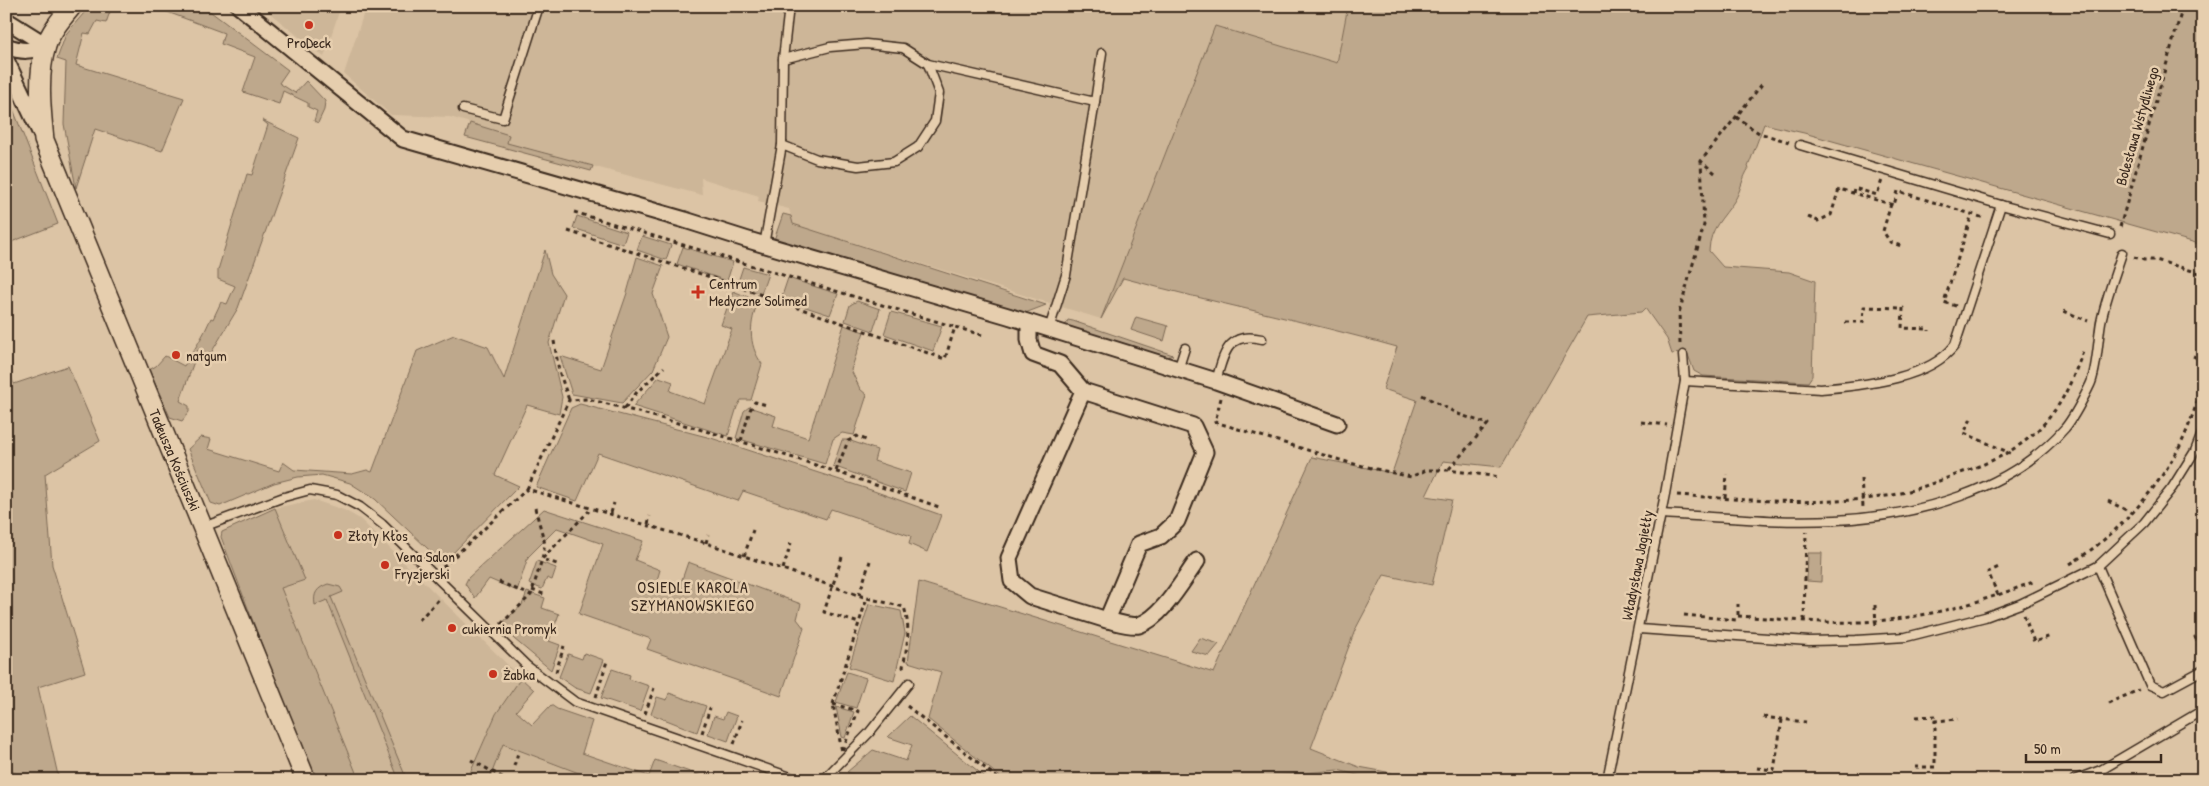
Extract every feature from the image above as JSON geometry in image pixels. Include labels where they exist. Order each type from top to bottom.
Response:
[{"type":"street","points":[[6,46],[24,51],[33,51],[46,45],[72,6]]},
{"type":"street","points":[[239,6],[403,139],[685,220],[1049,329],[1220,383],[1337,424]]},
{"type":"street","points":[[6,20],[46,45]]},
{"type":"street","name":"Tadeusza Kościuszki","points":[[44,140],[40,100],[46,45]]},
{"type":"street","name":"Tadeusza Kościuszki","points":[[6,60],[44,140],[306,780]]},
{"type":"street","points":[[1028,323],[1029,340],[1033,354],[1060,364],[1083,391],[1192,426],[1205,452],[1177,521],[1161,536],[1139,544],[1108,620]]},
{"type":"street","points":[[1083,391],[1009,558],[1012,581],[1030,596],[1108,620],[1138,625],[1164,607],[1197,561]]},
{"type":"lane","points":[[463,109],[503,120],[539,6]]},
{"type":"lane","points":[[764,244],[782,145],[783,59],[789,6]]},
{"type":"lane","points":[[783,59],[830,48],[866,44],[903,48],[928,64],[1095,102]]},
{"type":"lane","points":[[1049,329],[1066,275],[1102,53]]},
{"type":"lane","points":[[782,145],[817,158],[858,166],[894,162],[918,147],[935,121],[938,93],[928,64]]},
{"type":"lane","points":[[1800,145],[2002,205],[2110,234]]},
{"type":"lane","points":[[1685,381],[1821,389],[1886,380],[1935,364],[1946,356],[1955,345],[2002,205]]},
{"type":"lane","points":[[1661,514],[1806,520],[1864,518],[1936,503],[1989,484],[2020,469],[2067,427],[2092,383],[2101,321],[2122,253]]},
{"type":"lane","points":[[1220,383],[1226,349],[1238,338],[1254,337],[1262,339]]},
{"type":"lane","points":[[1178,370],[1185,348]]},
{"type":"lane","name":"Władysława Jagiełły","points":[[1607,780],[1639,629],[1677,426],[1685,381],[1683,355]]},
{"type":"lane","points":[[1639,629],[1809,641],[1876,639],[1915,635],[1985,617],[2020,604],[2098,566],[2144,524],[2172,488],[2195,451],[2203,431]]},
{"type":"lane","points":[[203,527],[284,497],[310,490],[337,495],[360,507],[382,524],[527,666],[575,702],[800,780]]},
{"type":"lane","points":[[2098,566],[2150,685],[2164,691],[2203,670]]},
{"type":"lane","points":[[823,780],[869,732],[909,683]]},
{"type":"lane","points":[[2074,780],[2101,770],[2203,710]]},
{"type":"path","name":"Bolesława Wstydliwego","points":[[2122,253],[2120,227],[2183,6]]},
{"type":"path","points":[[1683,355],[1680,345],[1679,312],[1704,225],[1701,161],[1763,83]]},
{"type":"path","points":[[1736,117],[1759,133],[1800,145]]},
{"type":"path","points":[[1701,161],[1715,173]]},
{"type":"path","points":[[1853,193],[1854,188],[1876,194]]},
{"type":"path","points":[[1808,217],[1818,221],[1831,215],[1839,189],[1894,205],[1898,191],[1996,222]]},
{"type":"path","points":[[1891,204],[1883,231],[1890,242],[1900,246]]},
{"type":"path","points":[[574,212],[982,335]]},
{"type":"path","points":[[1956,314],[1959,306],[1944,302],[1972,214]]},
{"type":"path","points":[[568,231],[710,277],[945,358],[955,327]]},
{"type":"path","points":[[2122,253],[2144,260],[2156,260],[2203,274]]},
{"type":"path","points":[[1845,322],[1864,322],[1864,307],[1902,308],[1902,328],[1929,329],[1929,331]]},
{"type":"path","points":[[2064,311],[2088,319],[2087,328]]},
{"type":"path","points":[[442,567],[527,489],[568,400],[559,371],[554,341]]},
{"type":"path","points":[[1680,496],[1787,501],[1862,499],[1934,485],[2010,453],[2034,433],[2054,412],[2065,394],[2085,347]]},
{"type":"path","points":[[2193,356],[2203,360]]},
{"type":"path","points":[[625,408],[637,392],[664,367]]},
{"type":"path","points":[[1220,383],[1215,422],[1350,463],[1411,477],[1426,470],[1448,470],[1500,477]]},
{"type":"path","points":[[2066,566],[2112,533],[2133,513],[2160,478],[2180,447],[2203,384]]},
{"type":"path","points":[[1422,395],[1458,414],[1488,424],[1448,470]]},
{"type":"path","points":[[568,400],[588,399],[625,408],[836,471],[939,507]]},
{"type":"path","points":[[741,442],[750,410],[756,402],[767,405]]},
{"type":"path","points":[[1971,419],[1964,433],[2010,453],[2020,469]]},
{"type":"path","points":[[1641,422],[1677,426]]},
{"type":"path","points":[[836,471],[848,441],[857,436],[868,441]]},
{"type":"path","points":[[1725,498],[1727,474]]},
{"type":"path","points":[[1861,479],[1864,518]]},
{"type":"path","points":[[527,489],[648,524],[867,598],[904,607],[908,620],[909,636],[903,667],[909,683]]},
{"type":"path","points":[[2108,501],[2133,513],[2144,524]]},
{"type":"path","points":[[611,513],[614,503]]},
{"type":"path","points":[[501,624],[531,595],[542,558],[545,544],[535,508]]},
{"type":"path","points":[[542,558],[589,511]]},
{"type":"path","points":[[648,524],[650,516]]},
{"type":"path","points":[[1804,621],[1806,520]]},
{"type":"path","points":[[744,556],[753,530]]},
{"type":"path","points":[[706,543],[708,535]]},
{"type":"path","points":[[783,569],[791,543]]},
{"type":"path","points":[[842,557],[824,612],[859,623]]},
{"type":"path","points":[[542,558],[557,564]]},
{"type":"path","points":[[859,594],[870,561]]},
{"type":"path","points":[[1998,595],[1988,572],[2000,567]]},
{"type":"path","points":[[1684,615],[1804,621],[1876,621],[1959,608],[2039,580]]},
{"type":"path","points":[[499,582],[531,595]]},
{"type":"path","points":[[418,620],[448,588]]},
{"type":"path","points":[[532,590],[546,595]]},
{"type":"path","points":[[833,704],[858,710],[842,752],[833,704],[867,598]]},
{"type":"path","points":[[1736,636],[1738,604]]},
{"type":"path","points":[[2020,604],[2034,642],[2051,636]]},
{"type":"path","points":[[1875,605],[1876,639]]},
{"type":"path","points":[[2203,634],[2195,637],[2203,655]]},
{"type":"path","points":[[555,675],[564,646]]},
{"type":"path","points":[[595,700],[607,661]]},
{"type":"path","points":[[2108,703],[2150,685]]},
{"type":"path","points":[[644,716],[654,688]]},
{"type":"path","points":[[897,698],[1000,780]]},
{"type":"path","points":[[701,736],[710,708]]},
{"type":"path","points":[[1915,767],[1935,767],[1936,716],[1916,717]]},
{"type":"path","points":[[1763,718],[1806,722]]},
{"type":"path","points":[[733,747],[742,720]]},
{"type":"path","points":[[1757,768],[1774,770],[1782,720]]},
{"type":"path","points":[[1935,721],[1958,720]]},
{"type":"path","points":[[514,766],[518,753]]},
{"type":"path","points":[[471,760],[504,778]]},
{"type":"path","points":[[1290,780],[1327,776],[1357,780]]},
{"type":"shaded area","points":[[90,6],[112,6],[106,23],[97,21],[90,34],[84,33],[76,65],[184,98],[162,151],[95,129],[76,188],[64,124],[66,62],[57,59],[66,34]]},
{"type":"shaded area","points":[[151,6],[203,6],[288,70],[279,83],[295,93],[306,81],[325,101],[324,110],[318,123],[314,121],[317,111],[308,107],[308,103],[283,91],[279,104],[243,92],[255,57],[221,44],[224,33]]},
{"type":"shaded area","name":"ProDeck","points":[[261,6],[341,6],[324,57]]},
{"type":"shaded area","points":[[366,6],[1348,6],[1337,63],[1215,26],[1101,319],[793,224],[789,209],[758,201],[759,196],[701,178],[702,195],[467,133],[470,123],[450,117],[391,115],[344,74]]},
{"type":"shaded area","points":[[1348,6],[2203,6],[2203,245],[1804,133],[1764,124],[1737,196],[1715,229],[1709,251],[1723,267],[1789,272],[1815,281],[1812,376],[1808,382],[1703,376],[1694,371],[1687,352],[1672,354],[1667,339],[1645,308],[1641,312],[1587,317],[1501,467],[1443,461],[1426,496],[1452,500],[1432,585],[1384,575],[1355,630],[1311,748],[1359,767],[1392,773],[1391,780],[1376,780],[1338,770],[1265,777],[1261,780],[1004,780],[928,719],[941,672],[908,662],[919,582],[1214,673],[1312,457],[1392,473],[1417,400],[1383,389],[1397,347],[1123,278],[1101,319],[1215,26],[1337,63]]},
{"type":"shaded area","points":[[6,91],[58,224],[6,244]]},
{"type":"shaded area","points":[[262,120],[299,138],[238,308],[211,353],[198,350],[180,401],[189,406],[189,412],[182,421],[170,417],[149,370],[156,366],[165,356],[184,366],[211,318],[213,319],[221,302],[227,304],[235,286],[218,279],[218,270],[247,174],[252,175],[268,125]]},
{"type":"shaded area","points":[[470,123],[509,135],[507,143],[593,166],[591,171],[465,137]]},
{"type":"shaded area","points":[[783,214],[791,216],[793,224],[1046,305],[1020,315],[774,240]]},
{"type":"shaded area","points":[[577,216],[627,232],[623,244],[573,228]]},
{"type":"shaded area","points":[[642,236],[671,245],[666,260],[637,250]]},
{"type":"shaded area","points":[[683,247],[733,262],[727,281],[677,264]]},
{"type":"shaded area","points":[[545,250],[551,274],[564,294],[549,343],[562,397],[559,414],[527,405],[495,475],[519,486],[443,563],[375,499],[350,483],[322,475],[298,477],[274,483],[220,506],[211,503],[188,449],[201,437],[211,439],[208,449],[279,471],[283,462],[294,470],[352,474],[367,470],[372,472],[417,351],[454,335],[488,347],[504,379]]},
{"type":"shaded area","points":[[637,257],[663,266],[653,294],[667,337],[653,370],[622,403],[572,394],[560,356],[601,369]]},
{"type":"shaded area","points":[[743,267],[768,274],[761,294],[737,285]]},
{"type":"shaded area","points":[[788,278],[838,294],[830,315],[781,299]]},
{"type":"shaded area","points":[[733,291],[758,301],[751,333],[754,348],[762,364],[751,400],[741,400],[728,436],[633,406],[659,377],[673,382],[670,391],[705,404],[732,329],[721,325]]},
{"type":"shaded area","points":[[857,301],[880,309],[873,331],[845,321],[850,305]]},
{"type":"shaded area","points":[[891,312],[942,326],[933,351],[884,334]]},
{"type":"shaded area","points":[[1136,317],[1168,326],[1164,341],[1131,330]]},
{"type":"shaded area","points":[[1068,320],[1173,355],[1159,358],[1065,326]]},
{"type":"shaded area","points":[[844,325],[864,332],[851,370],[860,389],[867,395],[854,435],[842,433],[833,439],[825,464],[736,438],[744,411],[749,407],[776,416],[773,426],[808,438]]},
{"type":"shaded area","points":[[6,365],[14,384],[68,366],[100,441],[45,474],[52,565],[85,672],[38,687],[59,780],[28,780],[6,768]]},
{"type":"shaded area","points":[[580,404],[711,438],[941,515],[927,552],[909,544],[911,536],[831,509],[826,519],[743,491],[738,501],[598,453],[577,501],[536,487],[571,408]]},
{"type":"shaded area","points":[[842,440],[848,440],[877,450],[874,461],[911,473],[905,492],[833,466]]},
{"type":"shaded area","points":[[314,500],[344,510],[360,519],[521,678],[496,714],[467,780],[359,780],[281,588],[304,580],[275,508]]},
{"type":"shaded area","points":[[275,508],[305,580],[281,588],[359,780],[313,780],[221,537],[222,532]]},
{"type":"shaded area","points":[[544,509],[643,541],[635,560],[660,570],[655,587],[677,594],[688,562],[801,604],[797,619],[804,628],[781,696],[647,649],[651,639],[579,614],[603,544],[557,528],[528,557],[517,591],[489,579],[475,598],[465,584],[468,578]]},
{"type":"shaded area","points":[[1808,553],[1822,553],[1821,582],[1807,581]]},
{"type":"shaded area","points":[[537,561],[556,568],[552,580],[547,578],[542,589],[529,584]]},
{"type":"shaded area","points":[[328,584],[340,587],[343,592],[331,597],[407,780],[399,780],[327,600],[315,605],[317,591]]},
{"type":"shaded area","points":[[527,592],[545,598],[542,608],[559,614],[549,641],[560,645],[551,670],[514,639],[501,624],[522,605]]},
{"type":"shaded area","points":[[869,604],[901,611],[905,633],[894,681],[849,667]]},
{"type":"shaded area","points":[[1200,638],[1219,644],[1209,656],[1191,651]]},
{"type":"shaded area","points":[[584,653],[604,660],[591,693],[575,688],[559,677],[568,654],[582,659]]},
{"type":"shaded area","points":[[612,669],[630,675],[629,679],[649,686],[640,711],[601,698]]},
{"type":"shaded area","points":[[847,672],[866,678],[856,708],[836,702]]},
{"type":"shaded area","points":[[521,678],[534,690],[516,711],[532,725],[551,705],[557,709],[592,721],[582,753],[649,776],[655,760],[713,780],[597,780],[503,744],[489,780],[467,780],[496,714]]},
{"type":"shaded area","points":[[669,693],[706,706],[697,732],[651,714],[657,697],[667,700]]},
{"type":"shaded area","points":[[836,707],[854,712],[845,738],[842,737]]},
{"type":"shaded area","points":[[726,712],[737,716],[728,741],[708,734],[714,716],[723,719]]},
{"type":"shaded area","points":[[910,716],[989,780],[869,780],[847,772],[873,750],[906,761],[912,745],[888,737]]},
{"type":"shaded area","points":[[503,744],[556,765],[597,780],[488,780]]},
{"type":"place","name":"ProDeck","points":[[309,25]]},
{"type":"place","name":"Centrum Medyczne Solimed","points":[[698,292]]},
{"type":"place","name":"natgum","points":[[176,355]]},
{"type":"place","name":"Złoty Kłos","points":[[338,535]]},
{"type":"place","name":"Vena Salon Fryzjerski","points":[[385,565]]},
{"type":"place","name":"cukiernia Promyk","points":[[452,628]]},
{"type":"place","name":"Żabka","points":[[493,674]]},
{"type":"district","name":"OSIEDLE KAROLA SZYMANOWSKIEGO","points":[[693,596]]}]
